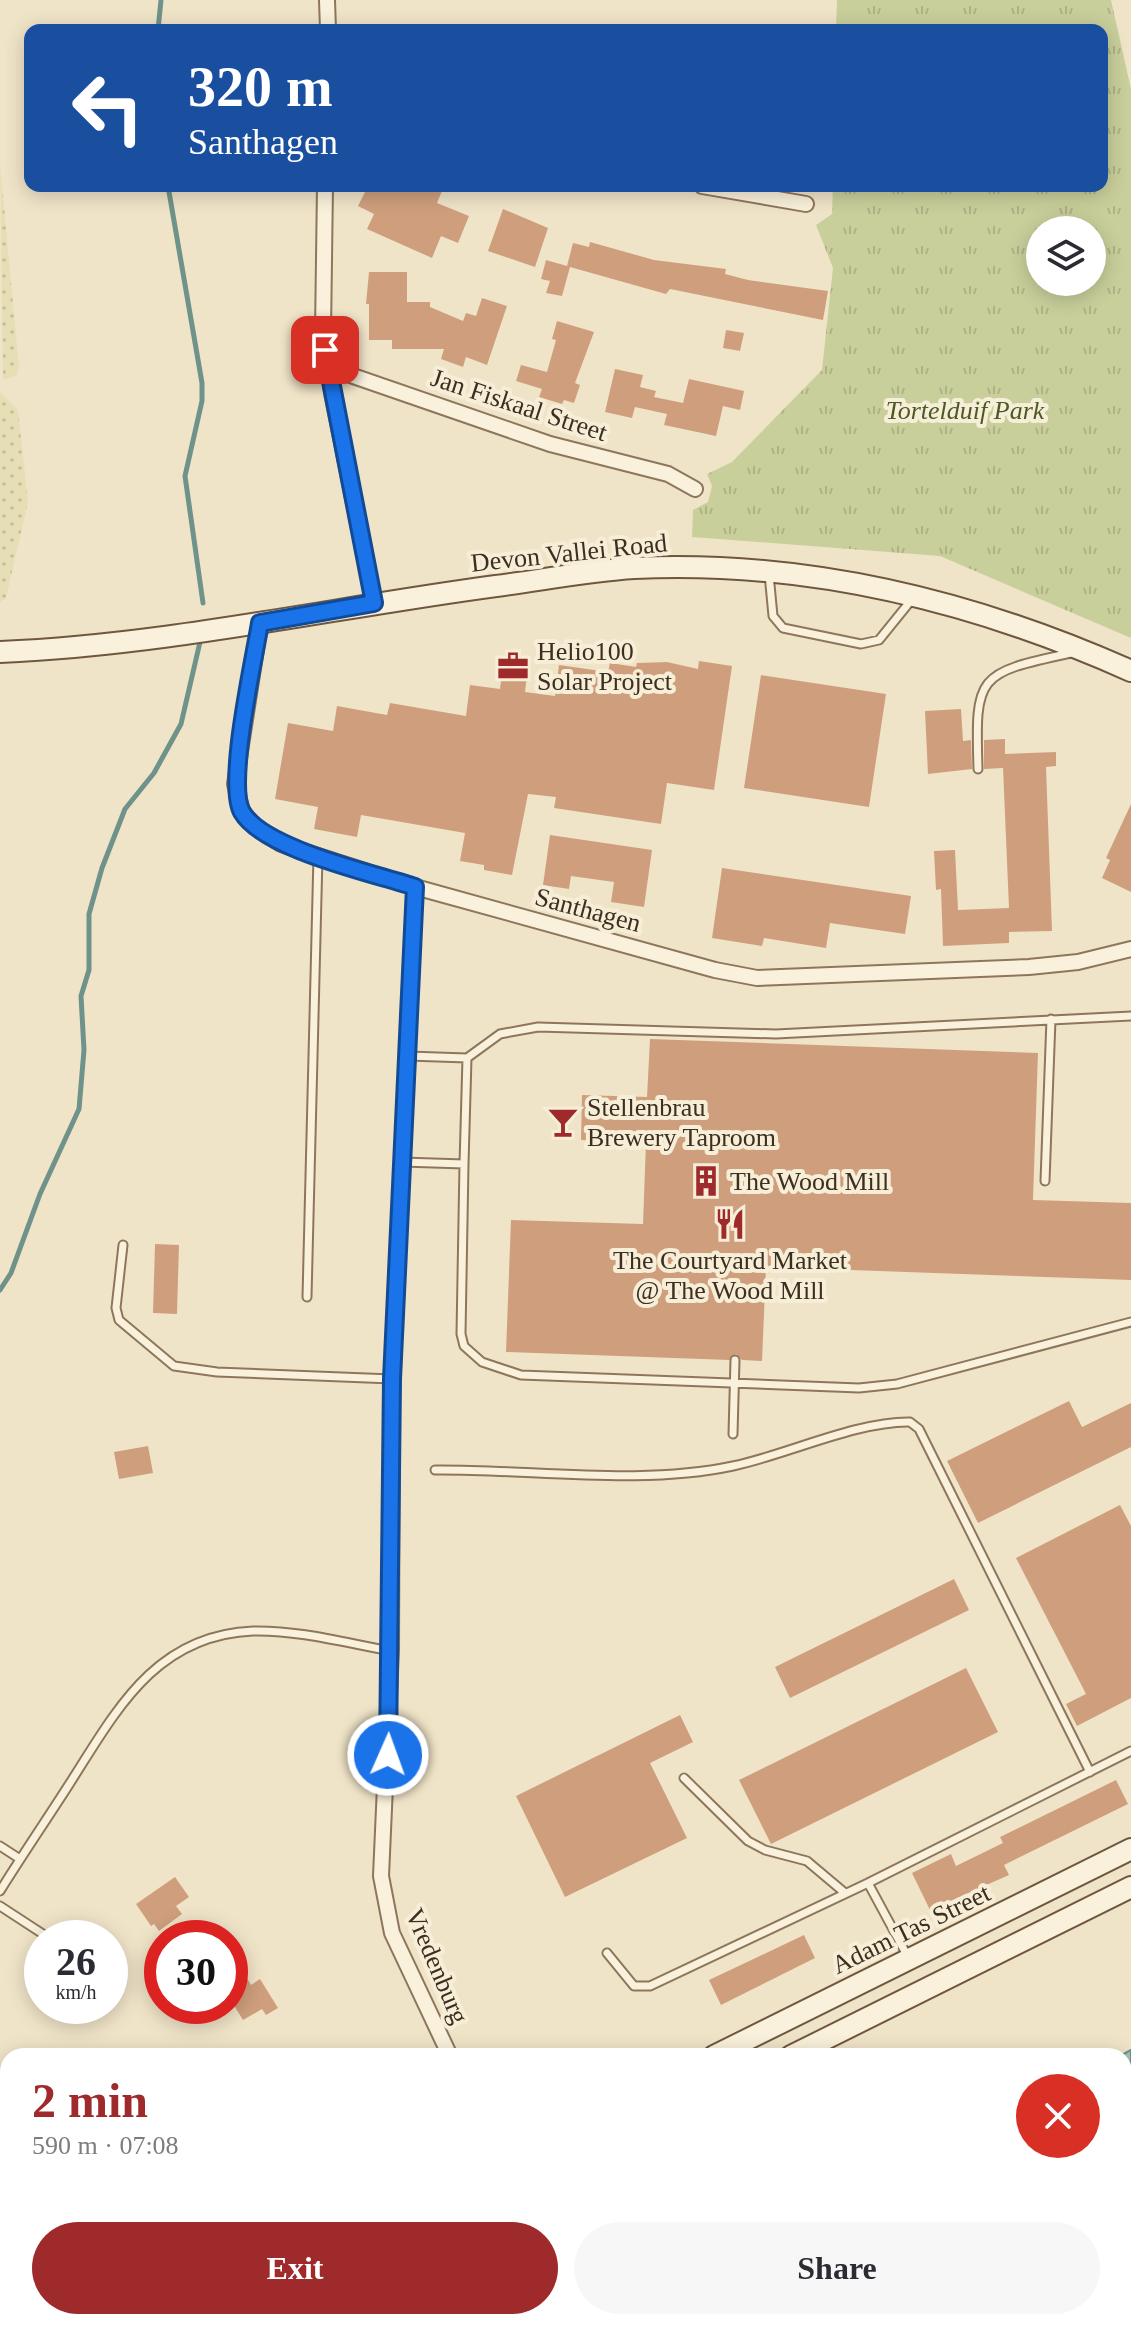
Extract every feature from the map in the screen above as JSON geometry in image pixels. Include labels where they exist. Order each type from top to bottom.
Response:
[{"type":"street","points":[[327,0],[328,24]]},
{"type":"street","points":[[325,192],[322,268],[327,367],[374,603]]},
{"type":"street","points":[[737,192],[806,204]]},
{"type":"street","name":"Jan Fiskaal Street","points":[[327,367],[550,444],[668,474],[695,489]]},
{"type":"street","name":"Devon Vallei Road","points":[[0,652],[260,623],[374,603],[631,568],[769,570],[827,577],[1008,620],[1131,671]]},
{"type":"street","name":"Santhagen","points":[[260,623],[238,762],[237,799],[249,821],[272,840],[415,887],[715,970],[757,978],[1029,967],[1078,962],[1131,949]]},
{"type":"street","name":"Vredenburg","points":[[415,887],[392,1379],[391,1651],[381,1876],[392,1933],[446,2048]]},
{"type":"street","name":"Adam Tas Street","points":[[730,2048],[1131,1849]]},
{"type":"street","points":[[807,2048],[1131,1887]]},
{"type":"lane","points":[[769,570],[773,616],[791,633],[868,644],[885,634],[915,596]]},
{"type":"lane","points":[[978,769],[976,708],[989,680],[1018,666],[1085,650]]},
{"type":"lane","points":[[307,1297],[318,856]]},
{"type":"lane","points":[[406,1055],[467,1058],[500,1034],[516,1028],[570,1026],[745,1033],[869,1030],[1131,1016]]},
{"type":"lane","points":[[1045,1181],[1051,1019]]},
{"type":"lane","points":[[745,1033],[746,1042]]},
{"type":"lane","points":[[467,1058],[458,1319],[464,1346],[489,1366],[521,1375],[734,1384],[887,1386],[1131,1322]]},
{"type":"lane","points":[[400,1161],[464,1164]]},
{"type":"lane","points":[[123,1245],[116,1308],[119,1320],[174,1366],[217,1372],[392,1379]]},
{"type":"lane","points":[[733,1434],[735,1360]]},
{"type":"lane","points":[[435,1470],[639,1475],[720,1468],[898,1422],[910,1422],[919,1429],[1090,1772]]},
{"type":"lane","points":[[0,1891],[105,1724],[132,1689],[170,1657],[205,1640],[251,1631],[296,1633],[391,1651]]},
{"type":"lane","points":[[607,1953],[634,1986],[650,1986],[868,1883],[1131,1751]]},
{"type":"lane","points":[[684,1778],[748,1841],[765,1850],[807,1861],[845,1893]]},
{"type":"lane","points":[[0,1846],[20,1859]]},
{"type":"lane","points":[[868,1883],[909,1959]]},
{"type":"lane","points":[[0,1906],[24,1922]]},
{"type":"shaded area","points":[[0,164],[19,368],[16,376],[3,380]]},
{"type":"shaded area","points":[[0,392],[18,410],[28,502],[6,598],[0,602]]},
{"type":"green space","name":"Tortelduif Park","points":[[837,0],[1111,0],[1131,89],[1131,638],[940,556],[692,537],[693,510],[708,502],[712,486],[707,474],[732,462],[822,370],[833,268],[816,225],[832,214],[833,192],[1108,192],[1108,24],[836,24]]},
{"type":"building","points":[[365,192],[442,192],[437,203],[469,216],[458,243],[441,236],[432,258],[367,229],[374,214],[358,206]]},
{"type":"building","points":[[503,209],[548,228],[535,267],[488,251]]},
{"type":"building","points":[[590,242],[654,260],[726,269],[725,274],[748,280],[828,291],[823,320],[670,289],[666,294],[570,267],[562,296],[546,293],[550,281],[541,279],[546,260],[567,266],[573,243],[589,247]]},
{"type":"building","points":[[369,272],[407,272],[407,302],[430,302],[430,307],[463,321],[466,313],[476,316],[482,298],[507,306],[487,365],[466,357],[463,367],[441,359],[444,349],[392,349],[392,340],[369,340],[369,304],[366,304]]},
{"type":"building","points":[[557,321],[594,332],[575,383],[580,385],[574,403],[564,400],[562,404],[539,397],[542,389],[516,381],[521,365],[547,372],[556,340],[552,339]]},
{"type":"building","points":[[726,330],[744,333],[740,351],[723,348]]},
{"type":"building","points":[[615,369],[643,375],[640,387],[656,391],[654,397],[683,403],[689,379],[744,391],[740,410],[723,406],[716,436],[664,425],[667,414],[635,407],[632,418],[605,412]]},
{"type":"building","points":[[699,661],[732,666],[714,790],[667,783],[661,824],[554,808],[556,797],[528,794],[512,875],[484,870],[484,865],[460,861],[465,833],[361,815],[357,837],[314,829],[318,807],[275,799],[288,723],[333,731],[337,706],[387,715],[390,703],[466,716],[470,685],[500,689],[502,672],[527,675],[525,692],[555,696],[559,665],[608,672],[610,663],[636,667],[637,663],[667,662],[698,669]]},
{"type":"building","points":[[761,675],[886,694],[869,807],[744,788]]},
{"type":"building","points":[[961,709],[963,741],[971,740],[972,769],[928,774],[925,711]]},
{"type":"building","points":[[1005,739],[1005,754],[1056,752],[1056,766],[1046,767],[1052,931],[1009,932],[1009,943],[943,946],[941,889],[936,890],[934,851],[955,850],[958,910],[1009,908],[1003,768],[984,769],[984,740]]},
{"type":"building","points":[[1131,804],[1131,892],[1102,878],[1110,860],[1106,858]]},
{"type":"building","points":[[550,835],[652,850],[644,907],[611,902],[614,882],[571,876],[569,889],[543,885]]},
{"type":"building","points":[[722,868],[911,896],[905,934],[830,923],[826,948],[764,938],[762,946],[712,938]]},
{"type":"building","points":[[650,1039],[1038,1053],[1033,1200],[1131,1203],[1131,1280],[766,1267],[762,1361],[742,1360],[736,1354],[729,1360],[506,1352],[511,1220],[643,1224],[646,1142],[581,1140],[582,1095],[647,1097]]},
{"type":"building","points":[[155,1244],[179,1245],[177,1314],[153,1313]]},
{"type":"building","points":[[1069,1401],[1082,1427],[1131,1403],[1131,1447],[978,1523],[947,1461]]},
{"type":"building","points":[[148,1446],[153,1473],[119,1479],[114,1452]]},
{"type":"building","points":[[1120,1505],[1131,1526],[1131,1698],[1077,1726],[1066,1704],[1086,1694],[1016,1558]]},
{"type":"building","points":[[954,1579],[969,1610],[790,1698],[775,1667]]},
{"type":"building","points":[[966,1668],[998,1732],[771,1844],[739,1780]]},
{"type":"building","points":[[680,1715],[693,1742],[650,1763],[687,1838],[565,1897],[516,1796]]},
{"type":"building","points":[[1116,1780],[1128,1804],[1004,1865],[1009,1875],[930,1910],[912,1873],[951,1854],[956,1866],[1003,1843],[1000,1837]]},
{"type":"building","points":[[175,1877],[189,1897],[176,1906],[182,1914],[174,1920],[147,1920],[136,1904]]},
{"type":"building","points":[[804,1935],[815,1958],[721,2005],[709,1980]]},
{"type":"building","points":[[260,1979],[278,2008],[266,2015],[262,2009],[248,2017],[248,1980],[251,1985]]},
{"type":"waterway","points":[[159,24],[161,0]]},
{"type":"waterway","points":[[169,192],[202,383],[202,401],[185,476],[203,603]]},
{"type":"waterway","points":[[0,1290],[11,1273],[40,1194],[79,1109],[84,1050],[81,996],[89,970],[89,914],[102,868],[125,809],[154,773],[181,724],[200,642]]},
{"type":"place","name":"Helio100 Solar Project","points":[[513,666]]},
{"type":"place","name":"Stellenbrau Brewery Taproom","points":[[563,1122]]},
{"type":"place","name":"The Wood Mill","points":[[706,1181]]},
{"type":"place","name":"The Courtyard Market @ The Wood Mill","points":[[730,1224]]},
{"type":"route","points":[[325,350],[374,603],[260,623],[235,784],[242,812],[272,840],[415,887],[392,1379],[388,1755]]}]
